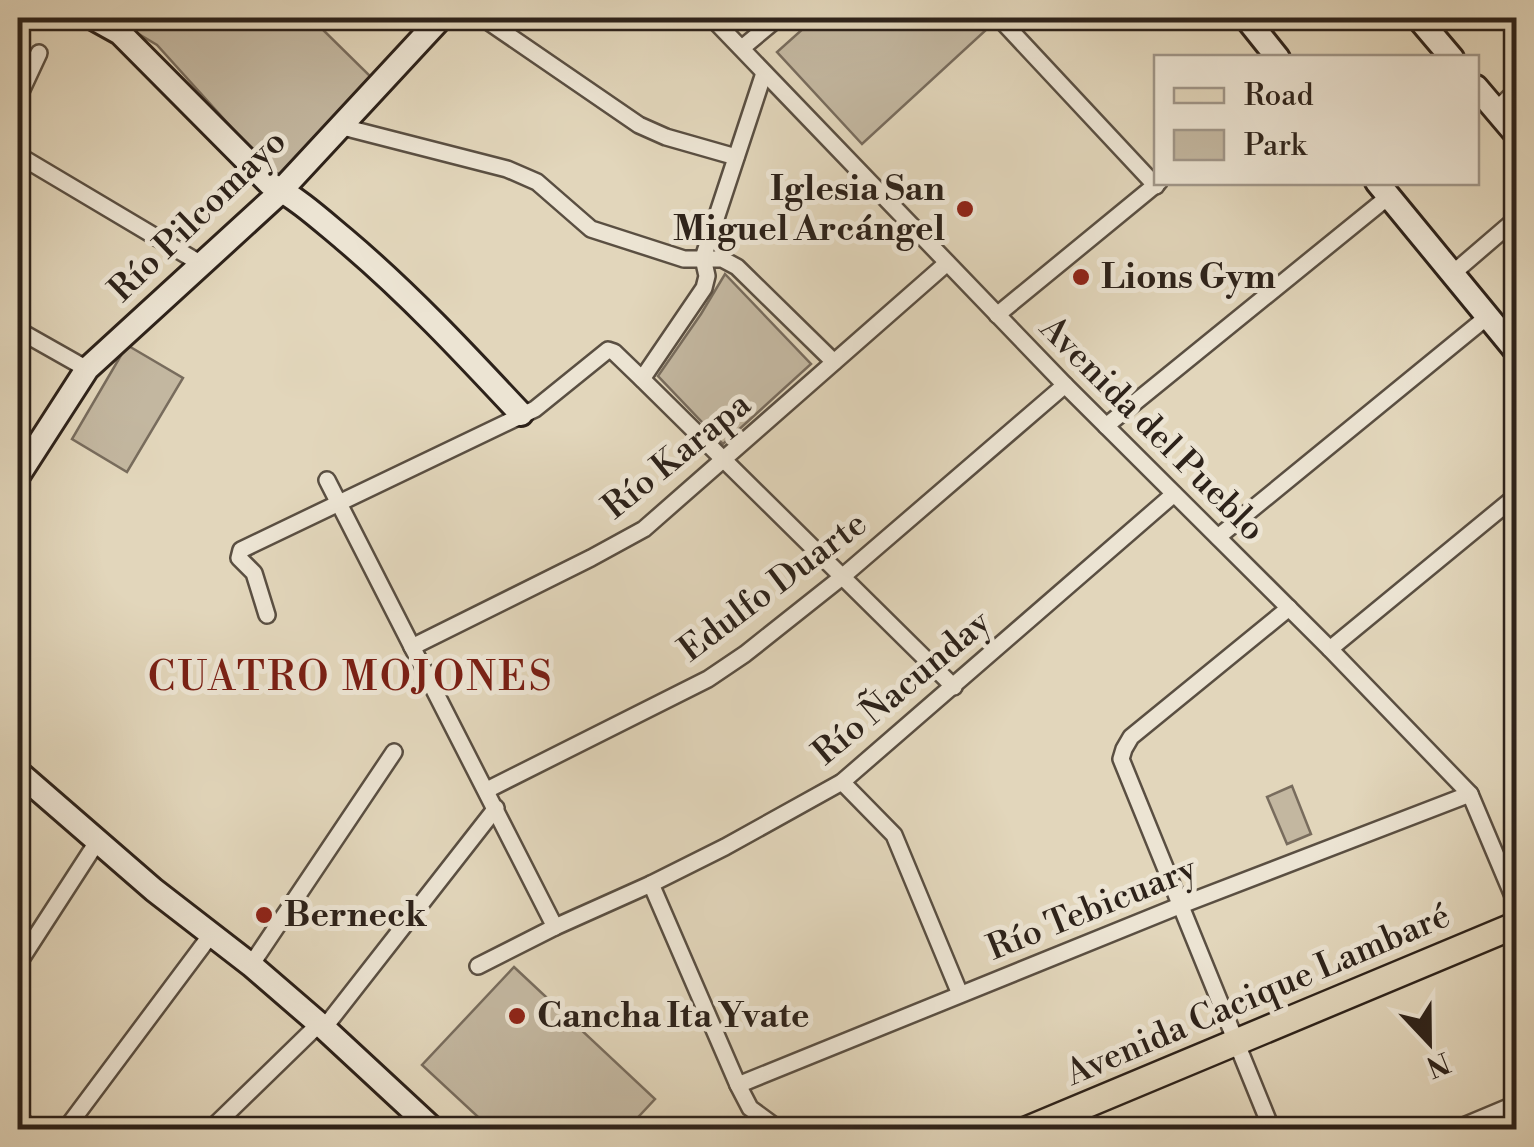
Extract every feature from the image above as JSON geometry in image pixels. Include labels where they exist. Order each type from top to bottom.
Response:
[{"type":"main road","name":"Avenida Cacique Lambaré","points":[[1238,1048],[1516,925]]},
{"type":"main road","name":"Avenida Cacique Lambaré","points":[[1043,1128],[1516,938]]},
{"type":"street","points":[[93,18],[120,32],[270,184],[282,189],[386,274],[520,414]]},
{"type":"street","name":"Río Pilcomayo","points":[[18,476],[88,369],[282,189],[441,18]]},
{"type":"street","points":[[483,18],[640,125],[736,158]]},
{"type":"street","name":"Avenida del Pueblo","points":[[712,18],[997,316],[1470,794],[1516,903]]},
{"type":"street","points":[[742,48],[778,18]]},
{"type":"street","points":[[999,18],[1154,180]]},
{"type":"street","points":[[1246,18],[1276,55]]},
{"type":"street","points":[[1418,18],[1449,55]]},
{"type":"street","points":[[18,98],[39,53]]},
{"type":"street","points":[[642,379],[704,288],[704,258],[764,73]]},
{"type":"street","points":[[1479,90],[1516,134]]},
{"type":"street","points":[[1496,110],[1516,92]]},
{"type":"street","points":[[340,126],[507,169],[537,182],[591,229],[684,259],[722,259],[737,267],[834,362]]},
{"type":"street","points":[[18,155],[203,265]]},
{"type":"street","points":[[997,316],[1157,185]]},
{"type":"street","points":[[1106,426],[1383,190],[1516,351]]},
{"type":"street","points":[[1452,274],[1516,218]]},
{"type":"street","name":"Río Karapa","points":[[412,647],[644,530],[947,264]]},
{"type":"street","points":[[1218,537],[1487,316]]},
{"type":"street","points":[[18,330],[88,369]]},
{"type":"street","points":[[267,615],[254,573],[239,558],[242,550],[535,409],[608,350],[954,687]]},
{"type":"street","name":"Edulfo Duarte","points":[[487,790],[708,679],[745,654],[1065,385]]},
{"type":"street","points":[[327,480],[555,926]]},
{"type":"street","name":"Río Ñacunday","points":[[478,966],[555,926],[651,884],[842,782],[1174,494]]},
{"type":"street","points":[[1330,650],[1516,496]]},
{"type":"street","points":[[1272,1130],[1121,759],[1131,738],[1289,608]]},
{"type":"street","points":[[250,965],[394,752]]},
{"type":"street","points":[[18,772],[321,1026],[434,1130]]},
{"type":"street","points":[[842,782],[894,835],[960,994]]},
{"type":"street","name":"Río Tebicuary","points":[[738,1086],[1179,906],[1470,794]]},
{"type":"street","points":[[210,1130],[321,1026],[496,808]]},
{"type":"street","points":[[18,964],[97,842]]},
{"type":"street","points":[[651,884],[738,1086],[750,1108],[780,1130]]},
{"type":"street","points":[[64,1130],[210,936]]},
{"type":"street","points":[[1454,1130],[1516,1104]]},
{"type":"street","points":[[18,1117],[34,1130]]},
{"type":"green space","points":[[112,18],[311,18],[371,77],[277,178],[157,45]]},
{"type":"green space","points":[[815,18],[975,18],[986,30],[862,144],[777,52]]},
{"type":"green space","points":[[725,274],[811,364],[723,444],[658,376]]},
{"type":"green space","points":[[127,345],[183,378],[127,472],[72,439]]},
{"type":"green space","points":[[1292,786],[1311,834],[1287,844],[1267,797]]},
{"type":"green space","name":"Cancha Ita Yvate","points":[[514,967],[655,1099],[627,1129],[491,1129],[422,1065]]},
{"type":"place","name":"Iglesia San Miguel Arcángel","points":[[965,209]]},
{"type":"place","name":"Lions Gym","points":[[1081,277]]},
{"type":"place","name":"Berneck","points":[[264,915]]},
{"type":"place","name":"Cancha Ita Yvate","points":[[517,1016]]},
{"type":"district","name":"CUATRO MOJONES","points":[[351,678]]}]
